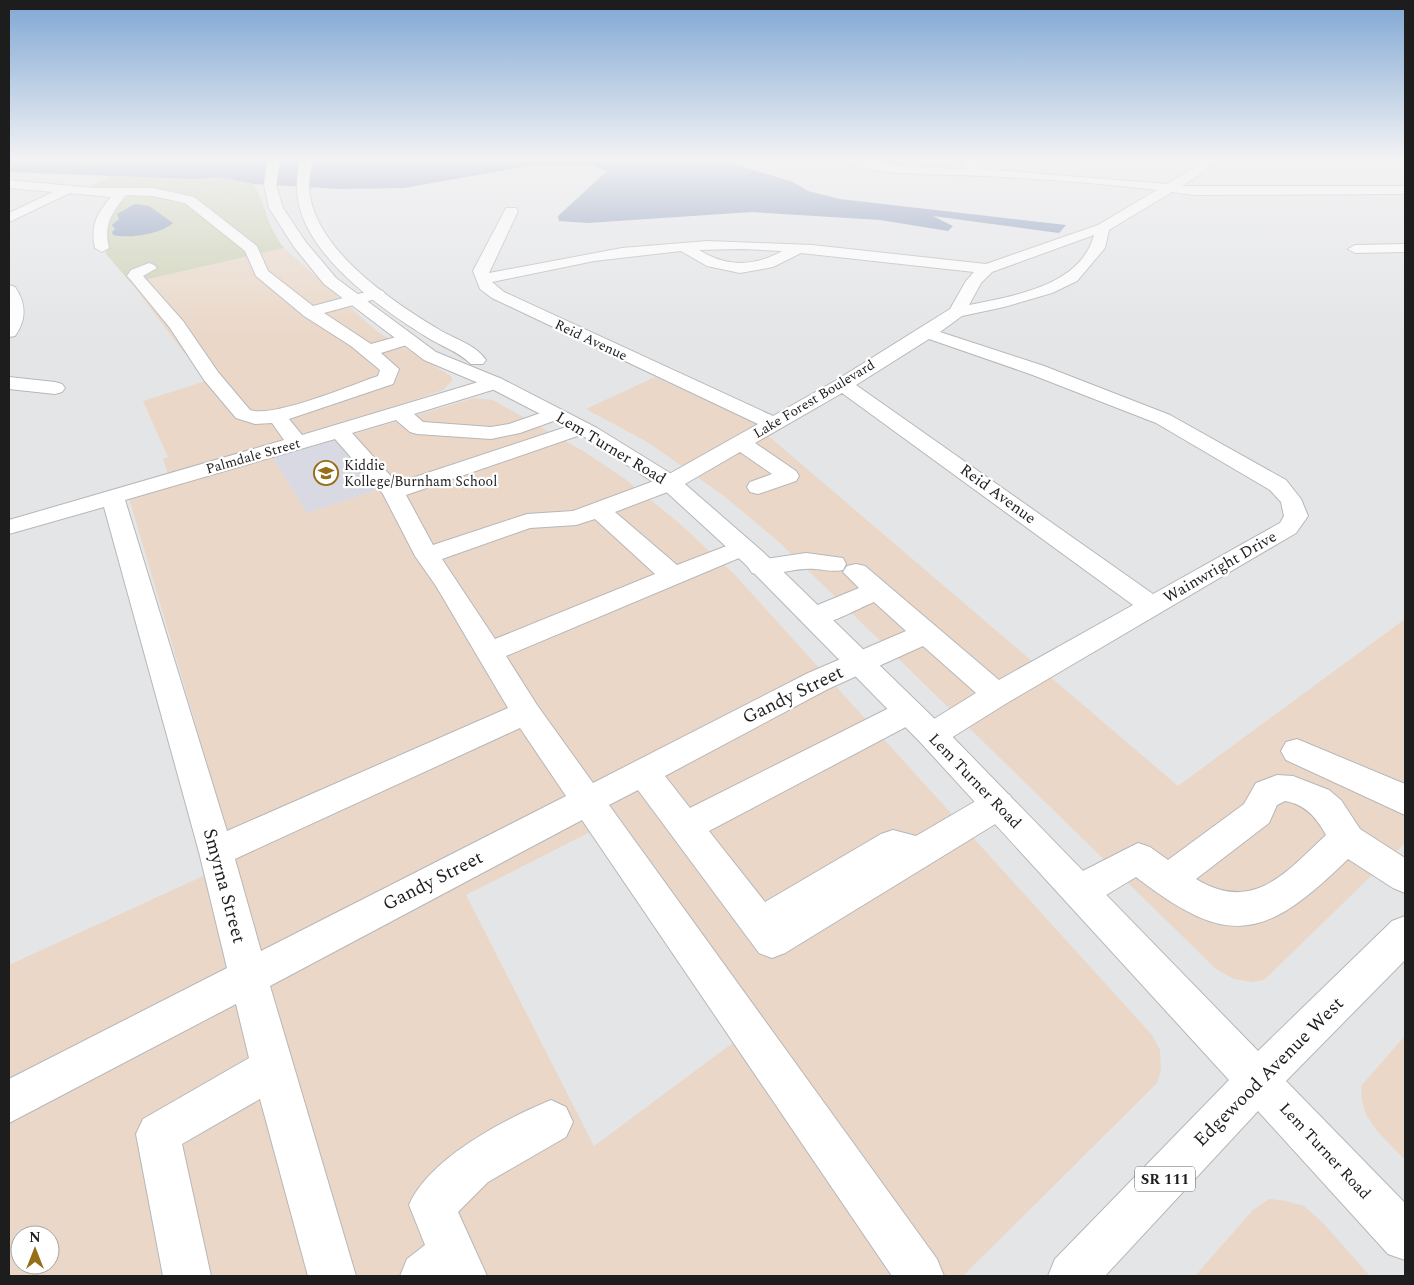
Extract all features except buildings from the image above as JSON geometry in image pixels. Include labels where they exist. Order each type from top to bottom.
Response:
[{"type":"street","points":[[102,219],[98,236],[102,248]]},
{"type":"street","points":[[198,219],[257,260]]},
{"type":"street","points":[[149,268],[136,273],[135,276],[177,325],[211,376],[242,414],[255,418],[277,416],[386,380],[390,369],[365,348],[310,312],[261,274],[252,249],[213,219]]},
{"type":"street","name":"Lem Turner Road","points":[[283,219],[298,244],[330,281],[430,356],[496,383],[582,428],[670,483],[742,548],[932,735],[1405,1237]]},
{"type":"street","name":"Lem Turner Road","points":[[312,219],[320,239],[336,258],[407,317],[475,358],[496,383]]},
{"type":"street","points":[[507,219],[480,271],[482,279],[598,254],[684,246],[732,245],[797,248],[987,269]]},
{"type":"street","name":"Lake Forest Boulevard","points":[[957,312],[974,281],[987,269],[1064,240],[1103,228],[1118,219]]},
{"type":"street","name":"Lake Forest Boulevard","points":[[427,556],[528,520],[565,520],[599,510],[670,483],[842,384],[927,333],[957,312],[998,304],[1046,290],[1072,278],[1090,260],[1098,248],[1103,228]]},
{"type":"street","points":[[684,246],[716,266],[730,268],[762,267],[777,262],[797,248]]},
{"type":"street","points":[[1355,249],[1405,248]]},
{"type":"street","name":"Reid Avenue","points":[[482,279],[486,286],[498,295],[545,319],[774,424]]},
{"type":"street","points":[[9,290],[17,310],[15,321],[9,332]]},
{"type":"street","points":[[310,312],[377,294]]},
{"type":"street","name":"Wainwright Drive","points":[[927,333],[1046,374],[1163,419],[1241,462],[1278,485],[1290,496],[1295,505],[1296,516],[1288,528],[997,695],[932,735]]},
{"type":"street","points":[[365,348],[404,337]]},
{"type":"street","points":[[9,383],[55,388]]},
{"type":"street","name":"Palmdale Street","points":[[9,527],[400,413],[496,383]]},
{"type":"street","name":"Reid Avenue","points":[[842,384],[859,394],[1152,606]]},
{"type":"street","points":[[400,413],[417,428],[491,433],[513,429],[555,414]]},
{"type":"street","points":[[277,416],[297,443]]},
{"type":"street","points":[[393,492],[582,428]]},
{"type":"street","points":[[339,431],[393,492],[427,556],[446,582],[526,713],[920,1276]]},
{"type":"street","points":[[741,443],[788,476],[758,487]]},
{"type":"street","name":"Smyrna Street","points":[[113,497],[216,852],[247,977],[332,1276]]},
{"type":"street","points":[[599,510],[673,576]]},
{"type":"street","points":[[489,652],[742,548]]},
{"type":"street","points":[[762,567],[803,559],[817,559],[845,568],[878,590],[997,695]]},
{"type":"street","points":[[812,617],[878,590]]},
{"type":"street","name":"Gandy Street","points":[[9,1102],[818,681],[926,634]]},
{"type":"street","points":[[685,827],[908,712]]},
{"type":"street","points":[[216,852],[526,713]]},
{"type":"street","points":[[1297,751],[1393,793],[1405,802]]},
{"type":"street","points":[[643,772],[760,926],[893,845],[921,853],[998,806]]},
{"type":"street","points":[[1168,880],[1257,813],[1262,799],[1271,790],[1291,788],[1305,792],[1319,801],[1329,811],[1347,838],[1405,877]]},
{"type":"street","points":[[1080,891],[1138,858],[1193,897],[1218,908],[1255,908],[1277,899],[1347,838]]},
{"type":"street","name":"Edgewood Avenue West","points":[[1072,1276],[1258,1080],[1405,934]]},
{"type":"street","points":[[187,1276],[158,1134],[272,1068]]},
{"type":"street","points":[[446,1269],[432,1205],[472,1166],[551,1122]]},
{"type":"shaded area","points":[[284,248],[378,332],[451,376],[452,381],[443,390],[401,404],[168,474],[163,459],[168,457],[143,401],[206,381],[131,283]]},
{"type":"shaded area","points":[[655,377],[751,421],[1178,786],[1405,619],[1405,843],[1264,980],[1252,982],[1234,979],[1216,969],[779,542],[724,496],[649,443],[586,409]]},
{"type":"shaded area","points":[[474,398],[493,400],[583,451],[625,479],[679,523],[734,574],[1152,1035],[1160,1050],[1161,1070],[1157,1083],[963,1276],[9,1276],[9,965],[236,861],[129,498],[273,458],[307,513],[383,488],[338,439]],"holes":[[[590,832],[738,1039],[594,1146],[466,895]]]},
{"type":"shaded area","name":"Kiddie Kollege/Burnham School","points":[[338,439],[383,488],[307,513],[273,458]]},
{"type":"shaded area","points":[[1405,1036],[1405,1160],[1378,1132],[1366,1115],[1361,1086]]},
{"type":"shaded area","points":[[1269,1199],[1287,1201],[1304,1206],[1323,1223],[1370,1276],[1195,1276],[1253,1210]]},
{"type":"green space","points":[[108,219],[268,219],[284,248],[131,283],[106,254],[105,230]]},
{"type":"water","points":[[119,219],[167,219],[173,223],[161,230],[144,235],[113,235],[112,232],[115,229],[112,225]]},
{"type":"water","points":[[559,219],[648,219],[588,223],[559,221]]},
{"type":"water","points":[[863,219],[939,219],[953,226],[948,231]]},
{"type":"water","points":[[955,219],[1014,219],[1066,225],[1059,233]]},
{"type":"place","name":"Kiddie Kollege/Burnham School","points":[[326,473]]}]
